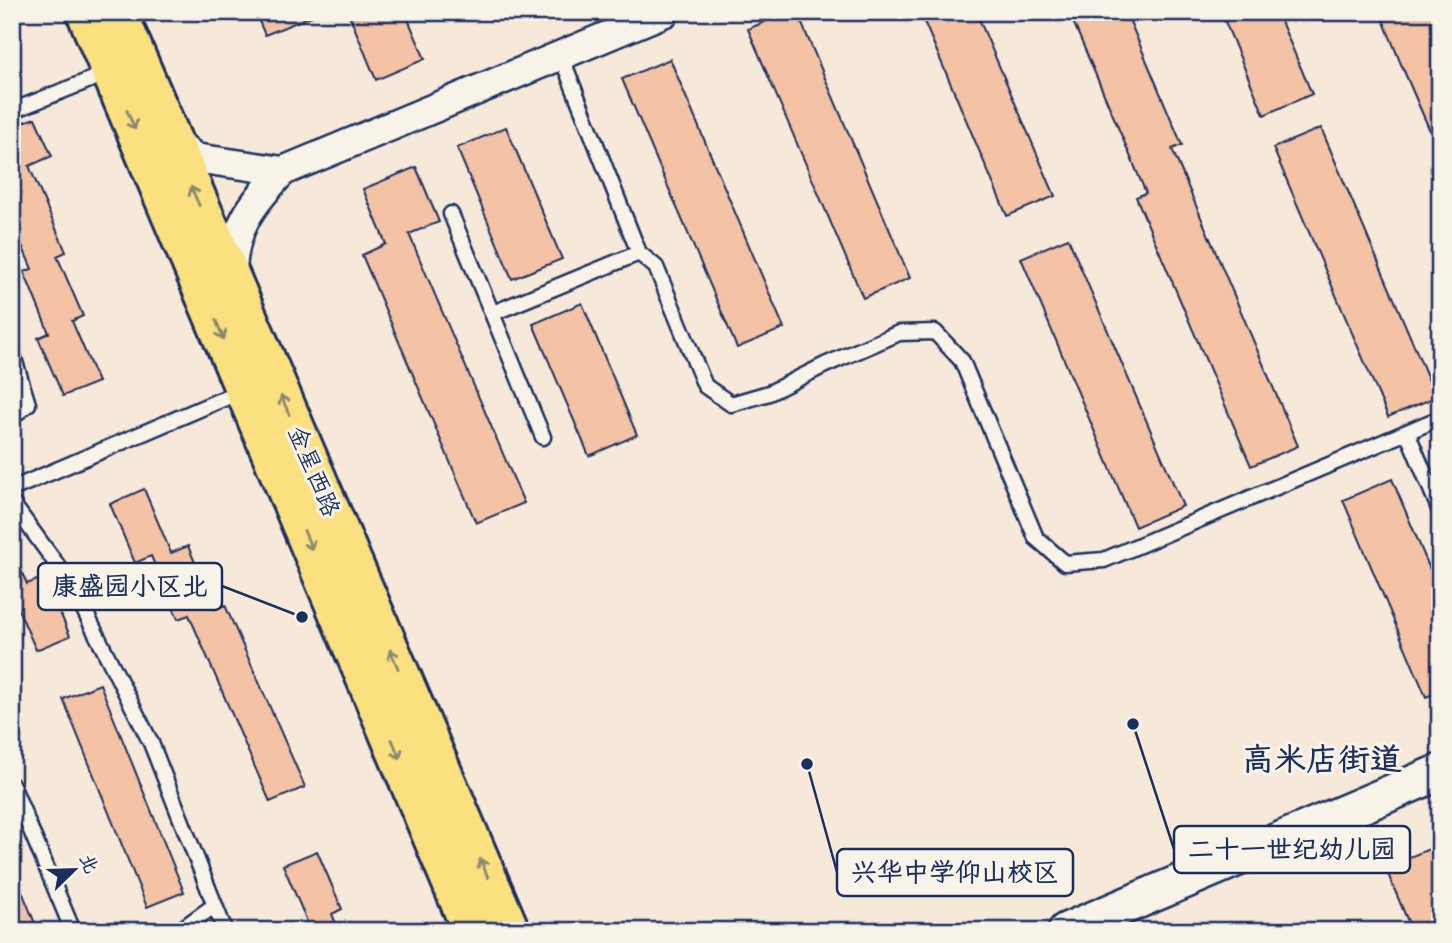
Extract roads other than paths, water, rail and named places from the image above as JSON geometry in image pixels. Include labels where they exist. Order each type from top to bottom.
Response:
[{"type":"main road","name":"金星西路","points":[[86,12],[472,931]]},
{"type":"main road","name":"金星西路","points":[[117,12],[510,931]]},
{"type":"street","points":[[232,280],[232,251],[242,222],[260,195],[283,171],[665,12]]},
{"type":"street","points":[[170,137],[195,158],[283,171]]},
{"type":"street","points":[[1066,931],[1440,772]]},
{"type":"lane","points":[[561,57],[639,253],[656,267],[705,386],[731,404],[769,393],[899,333],[935,332],[962,361],[1036,538],[1065,564],[1104,561],[1440,418]]},
{"type":"lane","points":[[12,111],[111,72]]},
{"type":"lane","points":[[450,214],[542,437]]},
{"type":"lane","points":[[493,313],[639,253]]},
{"type":"lane","points":[[12,352],[28,404],[12,417]]},
{"type":"lane","points":[[12,489],[245,390]]},
{"type":"lane","points":[[1407,432],[1440,510]]},
{"type":"lane","points":[[12,503],[71,584],[151,743],[225,931]]},
{"type":"lane","points":[[12,785],[73,931]]},
{"type":"lane","points":[[179,931],[215,905]]},
{"type":"place","name":"康盛园小区北","points":[[302,617]]},
{"type":"place","name":"二十一世纪幼儿园","points":[[1133,724]]},
{"type":"place","name":"兴华中学仰山校区","points":[[807,764]]},
{"type":"district","name":"高米店街道","points":[[1322,759]]}]
